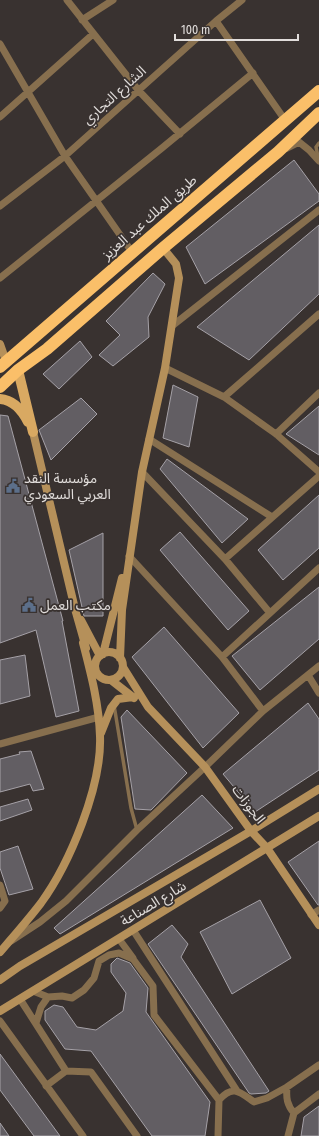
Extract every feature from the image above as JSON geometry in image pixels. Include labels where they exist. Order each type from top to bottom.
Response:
[{"type":"highway","name":"طريق الملك عبد العزيز","points":[[3,364],[319,91]]},
{"type":"highway","points":[[0,386],[18,370],[47,349],[163,248],[278,152],[319,113]]},
{"type":"main road","points":[[18,370],[33,432]]},
{"type":"main road","points":[[0,399],[5,399],[15,404],[24,414],[33,432]]},
{"type":"street","points":[[67,0],[139,91],[180,134]]},
{"type":"street","points":[[82,20],[113,0]]},
{"type":"street","name":"الشارع التجاري","points":[[0,206],[65,156],[216,21],[242,0]]},
{"type":"street","points":[[216,21],[285,120]]},
{"type":"street","points":[[0,117],[93,34]]},
{"type":"street","points":[[0,44],[65,156],[132,252]]},
{"type":"street","points":[[0,278],[180,134],[253,73]]},
{"type":"street","points":[[278,152],[299,142],[319,160]]},
{"type":"street","points":[[172,326],[319,210]]},
{"type":"street","points":[[148,707],[123,667],[120,658],[122,610],[142,472],[165,368],[179,278],[176,264],[163,248]]},
{"type":"street","points":[[224,397],[319,314]]},
{"type":"street","points":[[0,344],[3,364]]},
{"type":"street","points":[[165,368],[224,397],[276,434],[319,472]]},
{"type":"street","points":[[276,434],[319,393]]},
{"type":"street","points":[[33,432],[96,693]]},
{"type":"street","points":[[149,439],[272,517]]},
{"type":"street","points":[[142,472],[225,558],[270,613]]},
{"type":"street","points":[[225,558],[319,476]]},
{"type":"street","points":[[0,952],[41,902],[57,876],[69,853],[96,782],[100,753],[100,736],[96,693],[96,660],[101,655],[129,556]]},
{"type":"street","points":[[129,556],[222,657],[263,711]]},
{"type":"street","points":[[222,657],[319,568]]},
{"type":"street","points":[[75,609],[101,655]]},
{"type":"street","points":[[83,643],[96,671],[103,679],[111,680],[148,707]]},
{"type":"street","points":[[101,655],[112,653],[120,658]]},
{"type":"street","points":[[7,944],[40,922],[66,901],[137,830],[263,711],[319,666]]},
{"type":"street","points":[[111,680],[119,676],[123,667]]},
{"type":"street","points":[[308,675],[319,693]]},
{"type":"street","points":[[100,736],[111,708],[118,699],[133,697]]},
{"type":"street","name":"الجوزات","points":[[148,707],[205,767],[251,831],[267,848],[319,926]]},
{"type":"street","points":[[0,744],[98,717]]},
{"type":"street","name":"شارع الصناعة","points":[[0,980],[20,966],[319,790]]},
{"type":"street","name":"شارع الصناعة","points":[[0,1011],[33,991],[97,957],[119,939],[133,930],[319,816]]},
{"type":"street","points":[[0,885],[5,901],[0,908]]},
{"type":"street","points":[[311,914],[319,910]]},
{"type":"street","points":[[133,930],[237,1091],[254,1102],[267,1098],[287,1087],[319,1065]]},
{"type":"street","points":[[119,939],[153,986],[154,1015],[219,1100],[218,1136]]},
{"type":"street","points":[[33,991],[48,997],[62,996],[72,998],[84,990],[94,978],[97,957],[119,953],[133,959]]},
{"type":"street","points":[[36,1023],[41,1007],[48,997]]},
{"type":"street","points":[[20,999],[66,1071]]},
{"type":"street","points":[[0,1021],[83,1136]]},
{"type":"street","points":[[46,1086],[66,1071],[91,1072],[136,1136]]},
{"type":"street","points":[[287,1087],[286,1097],[289,1107],[294,1113]]},
{"type":"street","points":[[219,1100],[229,1091],[237,1091]]},
{"type":"street","points":[[288,1136],[294,1113],[319,1094]]},
{"type":"lane","points":[[319,143],[316,147],[319,160]]},
{"type":"lane","points":[[114,704],[137,830]]},
{"type":"building","points":[[294,160],[319,194],[319,201],[205,284],[186,247]]},
{"type":"building","points":[[319,225],[319,294],[249,360],[197,327]]},
{"type":"building","points":[[153,273],[165,284],[148,317],[149,337],[113,366],[99,355],[120,335],[106,321]]},
{"type":"building","points":[[80,341],[92,357],[59,389],[43,374]]},
{"type":"building","points":[[173,385],[198,397],[189,447],[163,438]]},
{"type":"building","points":[[81,398],[97,414],[51,460],[39,430]]},
{"type":"building","points":[[319,406],[319,455],[286,434]]},
{"type":"building","points":[[0,415],[8,416],[63,621],[79,711],[56,717],[36,630],[0,643]]},
{"type":"building","points":[[167,459],[248,519],[222,543],[160,469]]},
{"type":"building","points":[[319,495],[319,548],[283,580],[258,550]]},
{"type":"building","points":[[180,532],[249,611],[228,630],[160,550]]},
{"type":"building","points":[[103,533],[103,616],[84,616],[69,550]]},
{"type":"building","points":[[319,587],[319,639],[260,690],[232,656]]},
{"type":"building","points":[[164,627],[239,713],[203,748],[132,657]]},
{"type":"building","points":[[25,655],[30,696],[0,704],[0,660]]},
{"type":"building","points":[[308,703],[319,719],[319,770],[255,812],[223,774]]},
{"type":"building","points":[[127,710],[187,773],[151,810],[135,809],[121,717]]},
{"type":"building","points":[[31,751],[44,789],[33,791],[30,784],[0,792],[0,759],[20,754],[19,752]]},
{"type":"building","points":[[202,795],[233,828],[60,934],[54,928]]},
{"type":"building","points":[[28,799],[32,810],[0,821],[0,807]]},
{"type":"building","points":[[319,841],[319,905],[318,905],[288,862]]},
{"type":"building","points":[[18,846],[33,889],[9,895],[0,868],[0,852]]},
{"type":"building","points":[[260,900],[291,958],[232,994],[200,932]]},
{"type":"building","points":[[172,925],[188,944],[181,957],[269,1091],[266,1093],[249,1093],[148,944]]},
{"type":"building","points":[[117,958],[130,963],[148,988],[146,1012],[210,1102],[205,1136],[152,1136],[91,1051],[65,1049],[45,1020],[45,1011],[54,1005],[63,1007],[77,1027],[96,1030],[123,1011],[126,993],[111,972],[111,964]]},
{"type":"building","points":[[0,1054],[60,1136],[34,1136],[0,1090]]},
{"type":"building","points":[[319,1106],[319,1136],[301,1136],[304,1117]]},
{"type":"building","points":[[0,1123],[9,1136],[0,1136]]},
{"type":"place","name":"مؤسسة النقد العربي السعودي","points":[[13,486]]},
{"type":"place","name":"مكتب العمل","points":[[29,605]]}]
